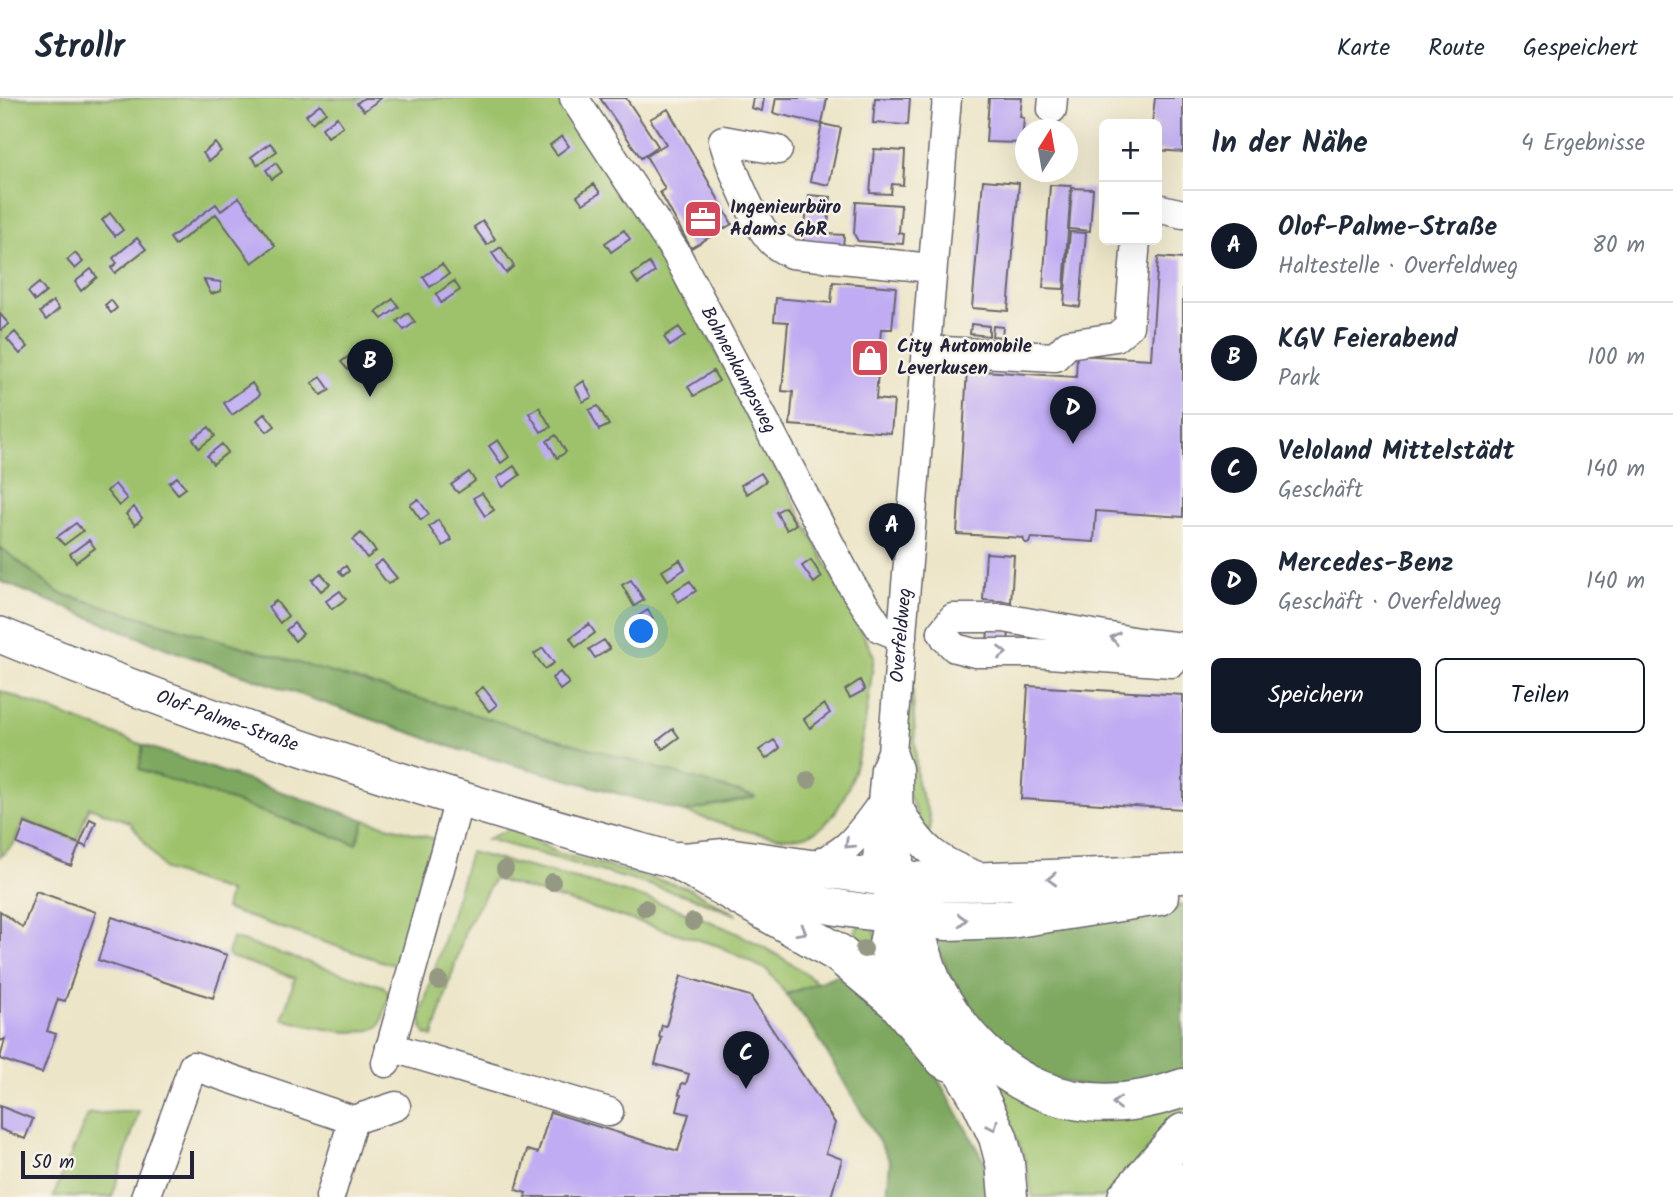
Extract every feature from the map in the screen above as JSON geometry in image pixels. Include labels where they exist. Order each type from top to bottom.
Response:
[{"type":"highway","points":[[679,861],[838,953],[897,1002],[944,1059],[960,1066]]},
{"type":"highway","points":[[892,897],[940,883],[1183,874]]},
{"type":"highway","points":[[892,897],[946,921],[1010,919],[1183,893]]},
{"type":"highway","points":[[892,897],[888,944],[895,966],[907,989],[955,1051],[960,1066],[981,1101],[998,1137],[1005,1163],[1008,1197]]},
{"type":"highway","points":[[892,897],[910,927],[933,985],[952,1017],[980,1051],[1010,1075],[1043,1091],[1073,1100],[1104,1103],[1130,1103],[1183,1087]]},
{"type":"highway","points":[[1127,1197],[1183,1133]]},
{"type":"main road","name":"Olof-Palme-Straße","points":[[0,635],[74,666],[237,727],[458,800],[679,861],[777,895],[841,909],[892,897]]},
{"type":"main road","name":"Olof-Palme-Straße","points":[[679,861],[730,856],[808,868],[892,897]]},
{"type":"street","name":"Bohnenkampsweg","points":[[574,98],[676,253],[851,584],[880,628],[902,631]]},
{"type":"street","name":"Overfeldweg","points":[[892,897],[899,862],[885,769],[892,752],[947,98]]},
{"type":"street","points":[[778,150],[723,140],[730,165],[760,225],[766,236],[778,247],[791,254],[932,268]]},
{"type":"street","points":[[1162,209],[1183,214]]},
{"type":"street","points":[[926,350],[1055,357],[1068,344],[1116,337],[1129,326],[1136,245]]},
{"type":"street","points":[[942,632],[953,618],[1004,618],[1138,642],[1183,647]]},
{"type":"street","points":[[902,631],[942,632]]},
{"type":"street","points":[[942,632],[956,648],[975,653],[1035,653],[1183,664]]},
{"type":"street","points":[[458,800],[388,1055],[609,1112]]},
{"type":"street","points":[[808,868],[847,848],[889,807],[929,851],[953,867],[992,881]]},
{"type":"street","points":[[145,1197],[193,1066],[353,1120],[396,1106]]},
{"type":"street","points":[[330,1197],[353,1120]]},
{"type":"green space","points":[[0,98],[561,98],[662,247],[874,656],[857,762],[848,789],[835,812],[819,829],[799,837],[787,838],[725,825],[684,812],[754,797],[59,593],[0,547]]},
{"type":"green space","points":[[0,547],[59,593],[756,797],[684,812],[461,750],[168,649],[0,581]]},
{"type":"green space","points":[[912,676],[917,782],[930,825],[930,831],[924,833],[904,782]]},
{"type":"green space","points":[[0,691],[143,745],[140,769],[355,844],[365,820],[435,839],[398,964],[390,964],[225,909],[229,892],[165,870],[130,822],[89,807],[77,841],[23,820],[14,844],[0,857]]},
{"type":"green space","points":[[143,745],[365,820],[356,844],[139,769]]},
{"type":"green space","points":[[511,828],[558,853],[688,888],[737,915],[688,896],[487,839]]},
{"type":"green space","points":[[470,852],[652,900],[696,916],[739,934],[780,956],[818,983],[786,994],[767,970],[719,946],[494,879],[466,928],[433,1037],[425,1034],[421,1014]]},
{"type":"green space","points":[[1183,905],[1183,1071],[1174,1076],[1091,1089],[1040,1074],[978,1024],[952,984],[933,933],[1126,913]]},
{"type":"green space","points":[[858,926],[873,926],[886,967],[849,949]]},
{"type":"green space","points":[[232,938],[383,986],[390,994],[380,1026],[359,1032],[346,1032],[282,1019],[295,978],[230,957],[228,953]]},
{"type":"green space","points":[[845,972],[916,1041],[986,1163],[989,1197],[887,1197],[890,1161],[815,1032],[786,995]]},
{"type":"green space","points":[[989,1084],[1183,1100],[1183,1112],[1105,1197],[1033,1197],[1023,1153]]},
{"type":"green space","points":[[139,1111],[112,1197],[53,1197],[88,1114]]},
{"type":"building","points":[[364,98],[381,98],[364,111],[357,103]]},
{"type":"building","points":[[600,98],[626,98],[658,146],[641,158]]},
{"type":"building","points":[[753,98],[764,98],[762,111],[751,108]]},
{"type":"building","points":[[776,98],[827,98],[822,124],[773,113]]},
{"type":"building","points":[[875,98],[910,98],[908,125],[873,123]]},
{"type":"building","points":[[989,98],[1022,98],[1020,117],[1024,119],[1015,119],[1015,143],[986,142]]},
{"type":"building","points":[[1155,98],[1183,98],[1183,152],[1162,150],[1162,119],[1153,119]]},
{"type":"building","points":[[320,104],[326,112],[312,123],[306,115]]},
{"type":"building","points":[[668,109],[732,224],[691,248],[660,192],[665,189],[646,156],[666,144],[650,119]]},
{"type":"building","points":[[337,117],[343,126],[328,137],[322,128]]},
{"type":"building","points":[[822,124],[841,128],[829,185],[810,181]]},
{"type":"building","points":[[562,136],[569,146],[557,155],[550,145]]},
{"type":"building","points":[[215,143],[221,151],[209,161],[203,153]]},
{"type":"building","points":[[270,143],[277,151],[258,165],[251,157]]},
{"type":"building","points":[[874,149],[905,151],[903,185],[892,184],[891,194],[870,193]]},
{"type":"building","points":[[276,163],[282,172],[272,179],[266,170]]},
{"type":"building","points":[[983,180],[1019,183],[1008,311],[972,308]]},
{"type":"building","points":[[594,184],[600,193],[583,204],[577,196]]},
{"type":"building","points":[[1050,185],[1071,186],[1064,289],[1043,288]]},
{"type":"building","points":[[1072,188],[1093,189],[1090,231],[1069,229]]},
{"type":"building","points":[[809,195],[831,197],[827,234],[844,235],[843,249],[802,246]]},
{"type":"building","points":[[239,197],[275,246],[252,263],[216,214],[175,245],[170,238],[216,204],[221,211]]},
{"type":"building","points":[[856,202],[901,205],[899,233],[904,234],[903,244],[858,241],[854,234]]},
{"type":"building","points":[[110,213],[123,230],[115,236],[102,220]]},
{"type":"building","points":[[483,221],[495,239],[487,245],[474,227]]},
{"type":"building","points":[[624,230],[630,239],[611,252],[605,243]]},
{"type":"building","points":[[1070,232],[1086,233],[1080,307],[1064,305]]},
{"type":"building","points":[[137,238],[146,249],[115,273],[111,268],[117,263],[113,258]]},
{"type":"building","points":[[501,247],[514,266],[506,273],[492,253]]},
{"type":"building","points":[[75,253],[83,262],[75,269],[67,260]]},
{"type":"building","points":[[1158,257],[1183,259],[1183,517],[1096,511],[1094,542],[1031,538],[1029,543],[1025,543],[1023,538],[957,534],[967,370],[1076,377],[1077,355],[1151,359]]},
{"type":"building","points":[[649,263],[655,272],[638,284],[632,275]]},
{"type":"building","points":[[442,264],[449,274],[430,287],[423,277]]},
{"type":"building","points":[[91,269],[97,277],[81,291],[75,282]]},
{"type":"building","points":[[204,280],[221,282],[221,291],[211,294]]},
{"type":"building","points":[[454,281],[460,290],[441,303],[436,294]]},
{"type":"building","points":[[833,282],[896,287],[892,329],[881,329],[876,399],[894,401],[891,433],[790,425],[793,392],[782,391],[788,322],[774,321],[776,298],[831,303]]},
{"type":"building","points":[[39,283],[46,292],[35,301],[28,292]]},
{"type":"building","points":[[393,299],[399,307],[382,319],[376,312]]},
{"type":"building","points":[[111,300],[117,308],[111,313],[105,305]]},
{"type":"building","points":[[53,301],[59,309],[46,320],[40,312]]},
{"type":"building","points":[[408,313],[415,322],[404,330],[397,321]]},
{"type":"building","points":[[0,314],[9,324],[1,330],[0,329]]},
{"type":"building","points":[[971,324],[989,326],[989,336],[970,334]]},
{"type":"building","points":[[993,326],[1003,327],[1002,337],[992,336]]},
{"type":"building","points":[[679,327],[685,336],[670,346],[664,337]]},
{"type":"building","points":[[15,332],[28,347],[20,354],[7,339]]},
{"type":"building","points":[[360,348],[366,357],[348,370],[341,362]]},
{"type":"building","points":[[713,371],[719,381],[694,396],[688,387]]},
{"type":"building","points":[[321,377],[330,390],[321,395],[312,383]]},
{"type":"building","points":[[584,381],[592,397],[583,402],[575,387]]},
{"type":"building","points":[[252,383],[260,395],[232,415],[224,403]]},
{"type":"building","points":[[598,406],[609,425],[599,430],[589,410]]},
{"type":"building","points":[[539,407],[551,427],[541,432],[529,413]]},
{"type":"building","points":[[265,413],[275,426],[267,432],[257,420]]},
{"type":"building","points":[[209,427],[215,436],[199,448],[193,439]]},
{"type":"building","points":[[556,435],[566,452],[557,458],[547,441]]},
{"type":"building","points":[[498,440],[509,457],[501,463],[489,446]]},
{"type":"building","points":[[222,444],[228,452],[213,464],[207,456]]},
{"type":"building","points":[[514,466],[520,475],[503,487],[497,478]]},
{"type":"building","points":[[469,472],[475,481],[458,493],[451,485]]},
{"type":"building","points":[[761,473],[766,481],[747,494],[741,485]]},
{"type":"building","points":[[177,477],[186,488],[178,494],[169,483]]},
{"type":"building","points":[[115,484],[127,499],[119,506],[107,491]]},
{"type":"building","points":[[482,493],[494,510],[485,516],[473,498]]},
{"type":"building","points":[[418,499],[429,514],[421,520],[410,505]]},
{"type":"building","points":[[134,507],[142,518],[135,525],[126,514]]},
{"type":"building","points":[[785,507],[796,524],[787,530],[776,512]]},
{"type":"building","points":[[438,520],[452,540],[443,546],[429,527]]},
{"type":"building","points":[[76,523],[83,531],[64,545],[57,537]]},
{"type":"building","points":[[361,533],[376,551],[367,558],[353,540]]},
{"type":"building","points":[[89,540],[95,548],[76,562],[70,554]]},
{"type":"building","points":[[986,553],[1014,555],[1011,602],[983,600]]},
{"type":"building","points":[[382,560],[397,578],[388,584],[374,566]]},
{"type":"building","points":[[680,560],[685,569],[668,580],[662,571]]},
{"type":"building","points":[[811,560],[822,577],[814,583],[802,566]]},
{"type":"building","points":[[346,566],[349,571],[343,576],[339,571]]},
{"type":"building","points":[[321,573],[330,584],[321,591],[312,580]]},
{"type":"building","points":[[631,580],[644,600],[634,606],[622,585]]},
{"type":"building","points":[[690,581],[696,591],[678,602],[672,592]]},
{"type":"building","points":[[340,591],[346,599],[332,609],[326,601]]},
{"type":"building","points":[[276,601],[288,616],[280,623],[268,607]]},
{"type":"building","points":[[648,610],[653,619],[638,628],[633,619]]},
{"type":"building","points":[[294,623],[303,634],[295,641],[286,630]]},
{"type":"building","points":[[589,624],[595,633],[576,647],[570,638]]},
{"type":"building","points":[[988,629],[1009,630],[1008,643],[987,642]]},
{"type":"building","points":[[604,640],[610,649],[595,658],[589,649]]},
{"type":"building","points":[[543,648],[554,663],[545,669],[534,654]]},
{"type":"building","points":[[560,672],[569,683],[560,690],[552,678]]},
{"type":"building","points":[[860,680],[865,690],[850,698],[845,690]]},
{"type":"building","points":[[1028,686],[1183,695],[1183,809],[1021,799]]},
{"type":"building","points":[[483,687],[497,705],[489,711],[475,693]]},
{"type":"building","points":[[824,704],[830,713],[810,728],[804,719]]},
{"type":"building","points":[[673,729],[679,737],[663,749],[657,741]]},
{"type":"building","points":[[774,740],[780,748],[766,759],[759,750]]},
{"type":"building","points":[[90,819],[96,822],[86,847],[80,844]]},
{"type":"building","points":[[25,823],[80,844],[71,866],[17,844]]},
{"type":"building","points":[[36,891],[96,912],[65,1001],[58,999],[47,1031],[56,1034],[42,1073],[0,1059],[5,1039],[0,1041],[0,911],[23,928]]},
{"type":"building","points":[[112,917],[227,955],[213,998],[98,960]]},
{"type":"building","points":[[681,976],[750,996],[835,1123],[826,1153],[842,1159],[831,1197],[525,1197],[526,1193],[516,1190],[527,1150],[538,1153],[550,1112],[678,1151],[689,1114],[677,1111],[681,1095],[679,1094],[682,1083],[686,1084],[689,1074],[655,1064],[662,1038],[659,1037],[662,1025],[666,1026]]},
{"type":"building","points":[[0,1106],[33,1119],[25,1139],[0,1129]]},
{"type":"place","name":"Ingenieurbüro Adams GbR","points":[[703,219]]},
{"type":"place","name":"City Automobile Leverkusen","points":[[870,358]]},
{"type":"place","name":"KGV Feierabend","points":[[370,397]]},
{"type":"place","name":"Mercedes-Benz","points":[[1073,444]]},
{"type":"place","name":"Olof-Palme-Straße","points":[[892,561]]},
{"type":"place","name":"Veloland Mittelstädt","points":[[746,1089]]}]
